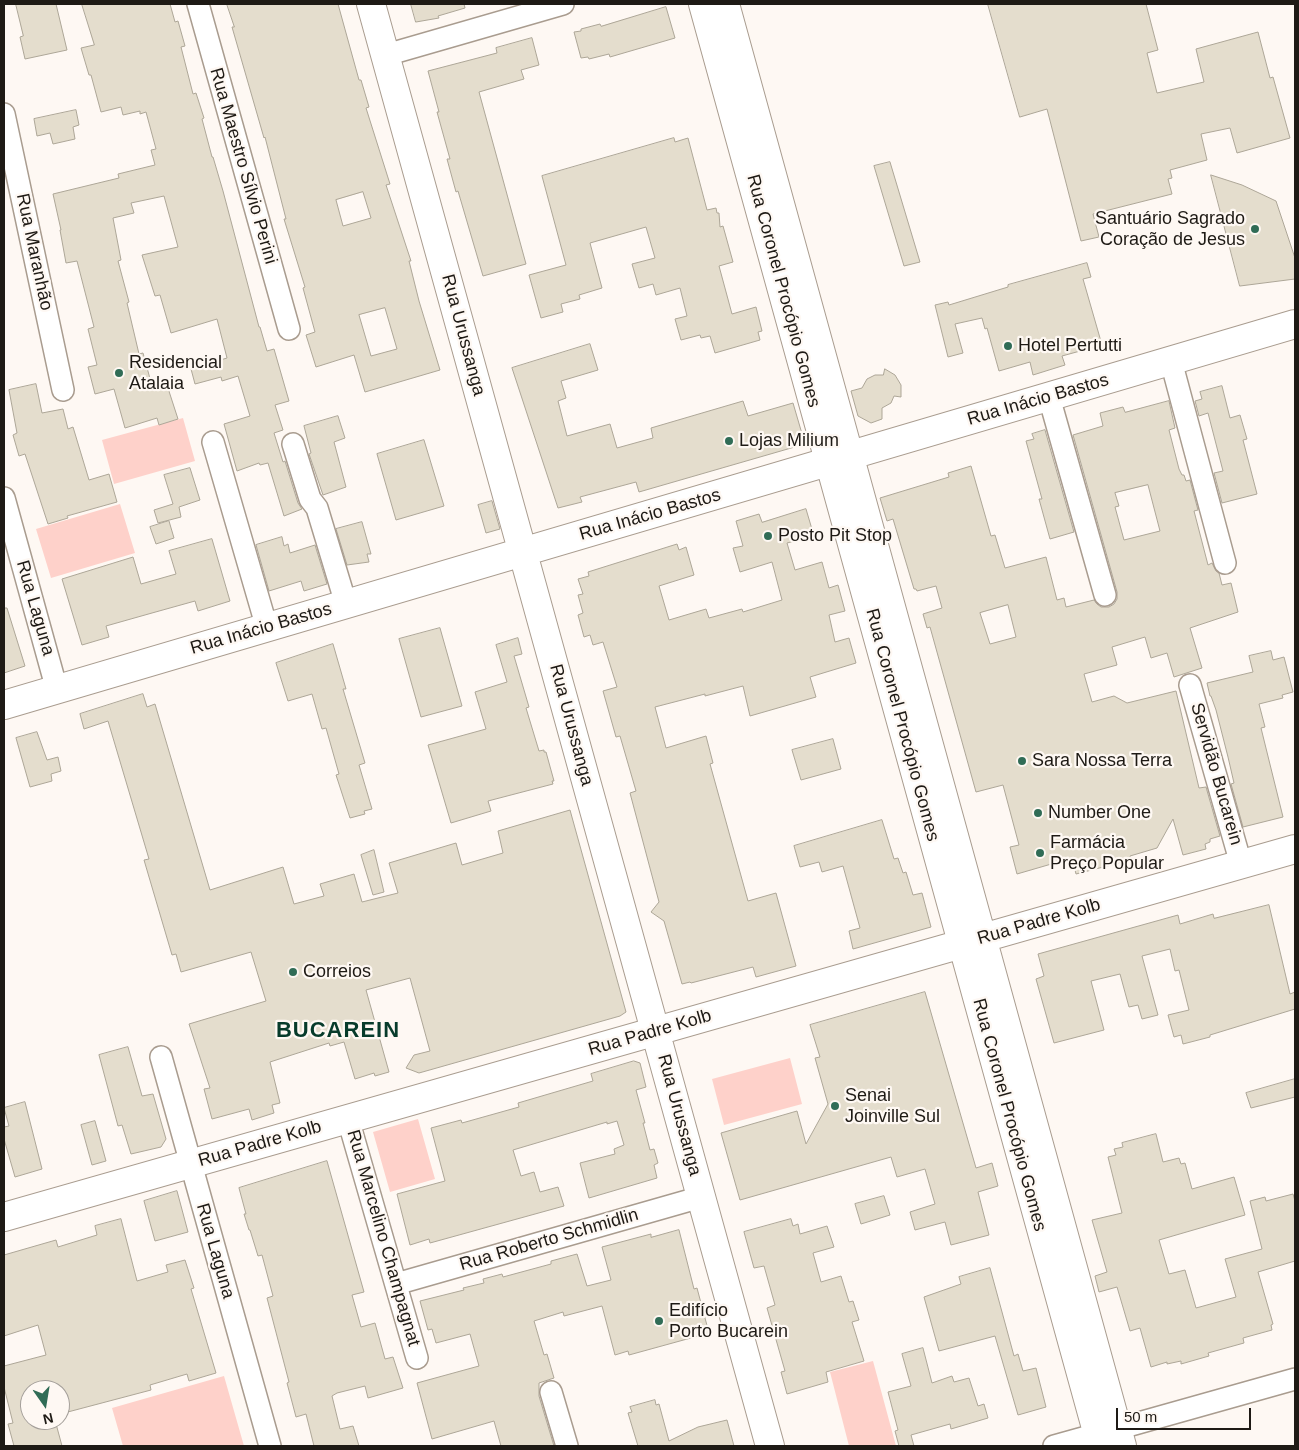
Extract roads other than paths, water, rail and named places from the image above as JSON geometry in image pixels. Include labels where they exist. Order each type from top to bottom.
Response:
[{"type":"main road","name":"Rua Urussanga","points":[[372,4],[770,1446]]},
{"type":"main road","name":"Rua Coronel Procópio Gomes","points":[[703,4],[839,459],[1109,1439]]},
{"type":"main road","name":"Rua Coronel Procópio Gomes","points":[[725,4],[839,459]]},
{"type":"main road","name":"Rua Inácio Bastos","points":[[4,706],[1295,324]]},
{"type":"main road","name":"Rua Padre Kolb","points":[[4,1217],[1295,849]]},
{"type":"street","name":"Rua Maestro Sílvio Perini","points":[[198,4],[289,329]]},
{"type":"street","points":[[386,55],[563,4]]},
{"type":"street","name":"Rua Maranhão","points":[[4,114],[63,390]]},
{"type":"street","points":[[1171,361],[1225,563]]},
{"type":"street","points":[[1049,397],[1105,595]]},
{"type":"street","points":[[212,442],[267,628]]},
{"type":"street","points":[[293,444],[310,499],[317,508],[346,604]]},
{"type":"street","name":"Rua Laguna","points":[[4,498],[57,690]]},
{"type":"street","name":"Servidão Bucarein","points":[[1190,685],[1241,864]]},
{"type":"street","name":"Rua Laguna","points":[[161,1057],[270,1446]]},
{"type":"street","name":"Rua Marcelino Champagnat","points":[[348,1119],[417,1358]]},
{"type":"street","name":"Rua Roberto Schmidlin","points":[[396,1284],[701,1197]]},
{"type":"street","points":[[1054,1446],[1109,1439],[1295,1379]]},
{"type":"street","points":[[551,1392],[567,1446]]},
{"type":"place","name":"Santuário Sagrado Coração de Jesus","points":[[1255,229]]},
{"type":"place","name":"Hotel Pertutti","points":[[1008,346]]},
{"type":"place","name":"Residencial Atalaia","points":[[119,373]]},
{"type":"place","name":"Lojas Milium","points":[[729,441]]},
{"type":"place","name":"Posto Pit Stop","points":[[768,536]]},
{"type":"place","name":"Sara Nossa Terra","points":[[1022,761]]},
{"type":"place","name":"Number One","points":[[1038,813]]},
{"type":"place","name":"Farmácia Preço Popular","points":[[1040,853]]},
{"type":"place","name":"Correios","points":[[293,972]]},
{"type":"place","name":"Senai Joinville Sul","points":[[835,1106]]},
{"type":"place","name":"Edifício Porto Bucarein","points":[[659,1321]]},
{"type":"district","name":"BUCAREIN","points":[[338,1031]]}]
